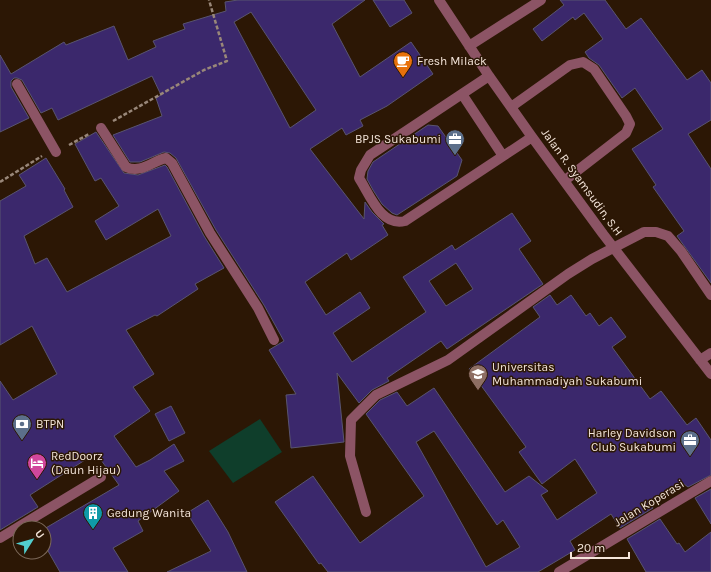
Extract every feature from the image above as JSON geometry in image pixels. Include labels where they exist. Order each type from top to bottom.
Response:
[{"type":"street","name":"Jalan R. Syamsudin, S.H","points":[[439,0],[489,76],[532,137],[614,248],[711,374]]},
{"type":"street","points":[[469,46],[541,0]]},
{"type":"street","points":[[511,107],[570,65],[583,62],[594,70],[630,124],[626,132],[564,181]]},
{"type":"street","points":[[489,76],[370,155],[361,170],[359,178],[378,209],[388,219],[397,223],[405,221],[532,137]]},
{"type":"street","points":[[17,84],[56,152]]},
{"type":"street","points":[[462,94],[503,156]]},
{"type":"street","points":[[101,128],[126,167],[140,169],[166,158],[172,163],[210,233],[258,308],[274,340]]},
{"type":"street","points":[[366,512],[350,456],[351,420],[376,394],[448,360],[568,274],[644,232],[656,232],[668,236],[681,251],[711,295]]},
{"type":"street","points":[[700,360],[711,352]]},
{"type":"street","points":[[0,538],[101,477]]},
{"type":"street","name":"Jalan Koperasi","points":[[559,572],[711,481]]},
{"type":"path","points":[[0,182],[39,157],[56,152],[214,64],[227,61],[209,0]]},
{"type":"green space","points":[[260,419],[282,452],[233,483],[209,451]]},
{"type":"building","points":[[238,0],[365,0],[332,24],[360,77],[411,42],[433,74],[387,106],[360,120],[363,126],[346,135],[342,128],[310,149],[364,219],[365,202],[372,212],[384,224],[382,225],[388,235],[351,260],[347,253],[305,282],[326,315],[360,292],[370,308],[333,333],[352,362],[426,312],[403,277],[452,245],[455,250],[512,213],[531,241],[519,249],[543,284],[447,349],[441,341],[387,378],[389,381],[372,390],[359,403],[337,373],[344,442],[291,448],[286,395],[296,394],[269,350],[284,341],[264,305],[216,230],[176,158],[170,153],[164,152],[140,162],[130,162],[113,135],[162,116],[156,98],[161,95],[152,76],[58,120],[52,108],[41,113],[22,80],[14,78],[11,81],[11,87],[29,118],[0,132],[0,55],[11,74],[64,42],[66,45],[114,26],[128,60],[156,47],[153,41],[185,29],[183,24],[226,11],[225,2]],"holes":[[[251,12],[316,110],[290,128],[234,22]],[[456,263],[473,289],[446,306],[429,281]]]},
{"type":"building","points":[[373,0],[404,0],[412,13],[390,27]]},
{"type":"building","points":[[560,0],[605,0],[626,29],[641,18],[687,80],[702,70],[711,83],[711,120],[688,134],[711,169],[711,283],[677,236],[684,231],[653,187],[656,185],[632,149],[663,129],[635,88],[622,98],[599,65],[589,58],[585,52],[603,39],[584,13],[575,20],[573,17],[542,41],[533,29],[564,5]]},
{"type":"building","points":[[428,125],[438,126],[462,160],[457,176],[397,215],[392,213],[382,204],[367,179],[368,171],[373,162]]},
{"type":"building","points":[[96,132],[124,173],[138,175],[165,165],[204,236],[224,268],[195,284],[198,289],[157,316],[155,315],[126,330],[154,374],[133,387],[150,411],[114,436],[136,467],[150,460],[174,444],[184,461],[164,471],[179,491],[138,521],[143,531],[113,548],[128,572],[60,572],[52,558],[52,524],[119,485],[96,453],[30,495],[38,507],[17,520],[12,520],[12,523],[0,530],[0,381],[13,400],[57,374],[32,326],[0,345],[0,201],[26,186],[19,175],[46,158],[65,189],[64,190],[73,207],[24,236],[35,264],[47,258],[67,292],[171,236],[158,209],[106,240],[95,221],[119,206],[101,178],[95,181],[75,144]]},
{"type":"building","points":[[550,295],[557,305],[571,295],[586,316],[590,313],[599,326],[611,317],[626,337],[612,347],[650,399],[661,391],[687,425],[696,418],[711,440],[711,475],[688,487],[684,484],[651,505],[653,508],[620,528],[611,514],[570,541],[575,550],[538,572],[328,572],[321,563],[319,564],[275,502],[313,476],[360,543],[424,496],[366,414],[380,400],[397,392],[407,406],[434,388],[505,492],[529,476],[548,491],[541,495],[557,520],[597,493],[575,459],[542,484],[519,452],[526,447],[469,369],[540,317],[533,307]],"holes":[[[434,431],[497,525],[503,520],[520,547],[486,567],[416,442]]]},
{"type":"building","points":[[171,406],[185,433],[169,441],[155,414]]},
{"type":"building","points":[[711,489],[711,524],[695,498]]},
{"type":"building","points":[[208,500],[228,532],[247,572],[167,572],[211,551],[187,513]]},
{"type":"building","points":[[660,519],[677,544],[679,543],[685,552],[711,532],[711,572],[646,572],[627,539]]},
{"type":"place","name":"Fresh Milack","points":[[403,78]]},
{"type":"place","name":"BPJS Sukabumi","points":[[455,156]]},
{"type":"place","name":"Universitas Muhammadiyah Sukabumi","points":[[478,391]]},
{"type":"place","name":"BTPN","points":[[22,441]]},
{"type":"place","name":"Harley Davidson Club Sukabumi","points":[[690,457]]},
{"type":"place","name":"RedDoorz (Daun Hijau)","points":[[37,480]]},
{"type":"place","name":"Gedung Wanita","points":[[93,530]]}]
